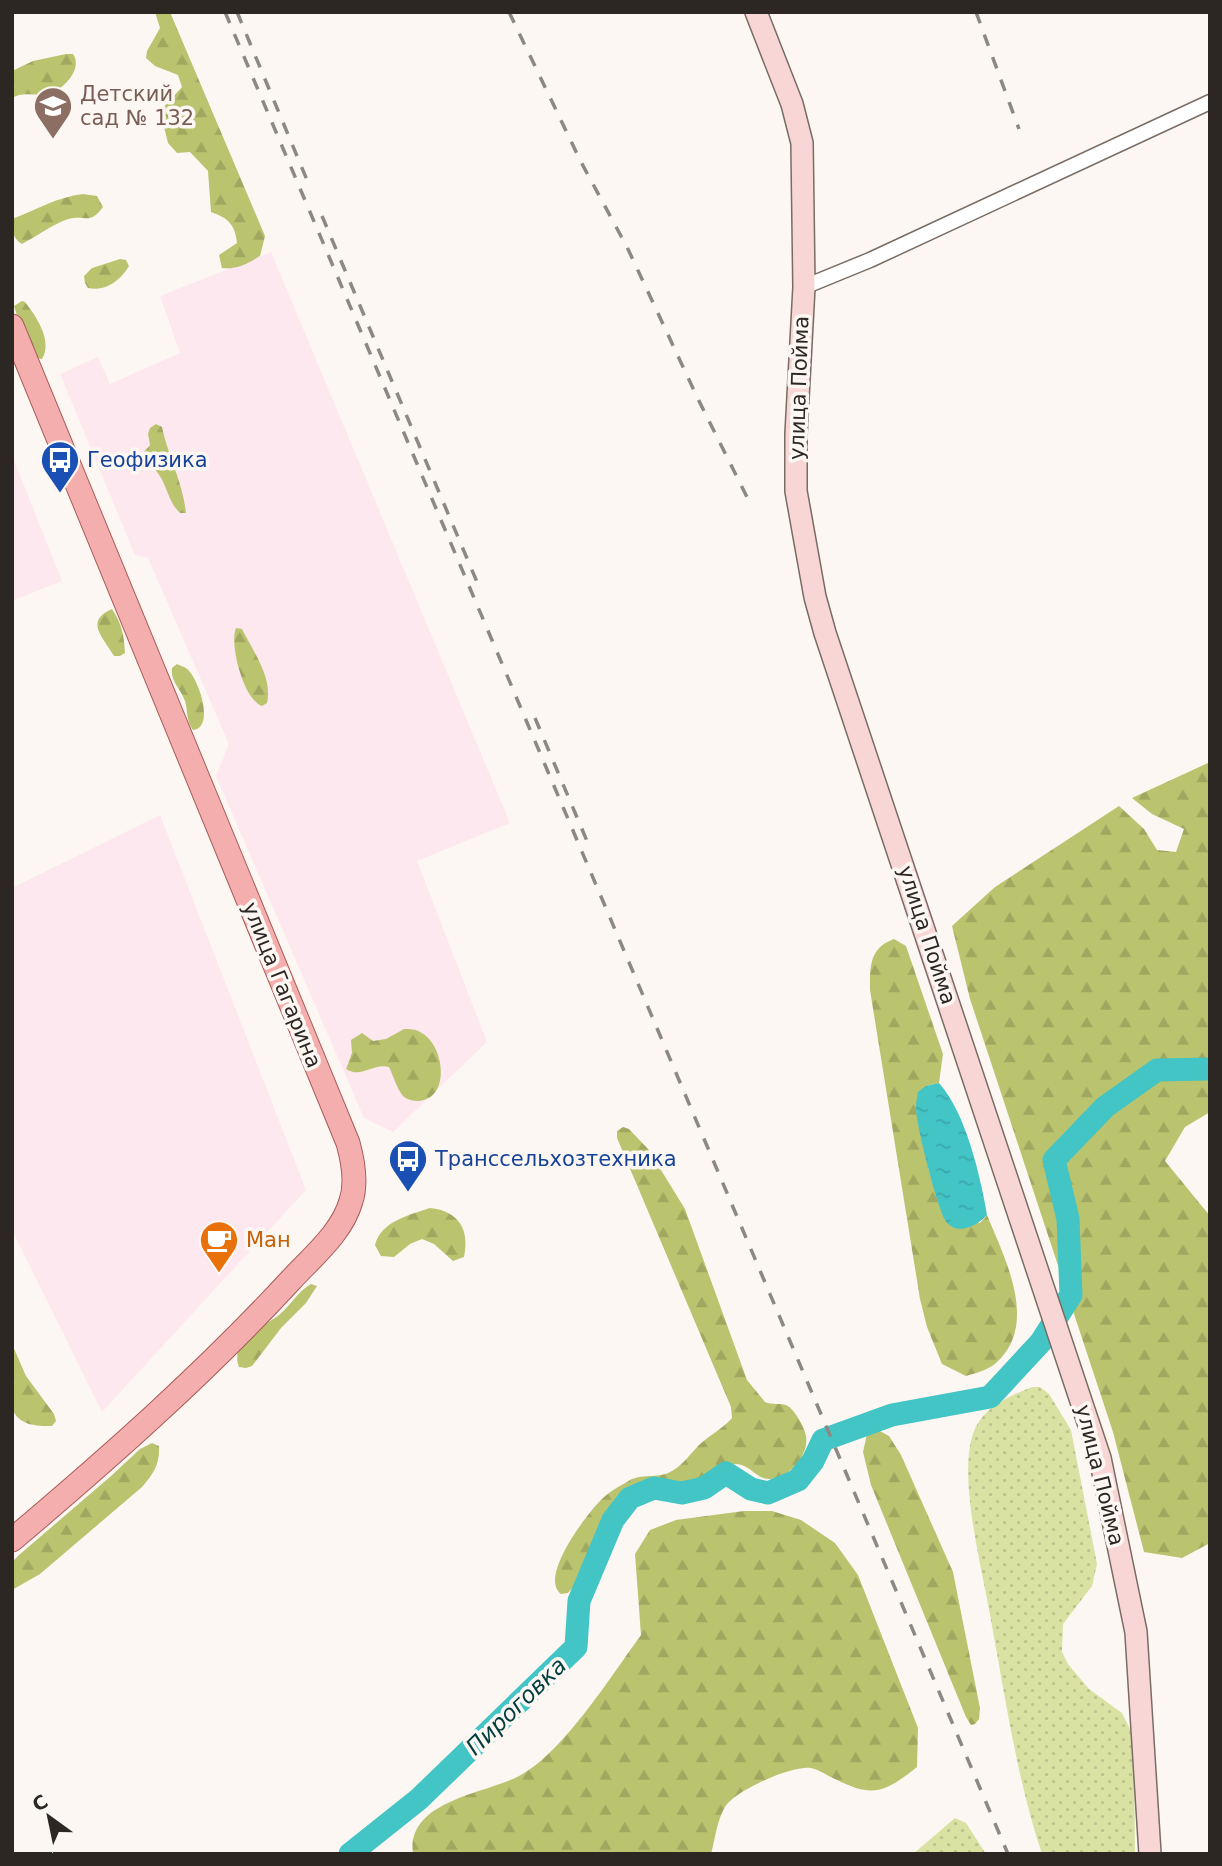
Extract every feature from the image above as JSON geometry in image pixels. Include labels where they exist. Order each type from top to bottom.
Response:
[{"type":"main road","name":"улица Пойма","points":[[756,12],[792,104],[802,143],[804,287],[796,434],[796,491],[815,597],[1100,1458],[1136,1632],[1150,1854]]},
{"type":"main road","name":"улица Гагарина","points":[[12,326],[348,1143],[354,1181],[351,1202],[336,1231],[280,1292],[220,1354],[111,1456],[12,1540]]},
{"type":"street","points":[[804,287],[870,260],[1210,102]]},
{"type":"shaded area","points":[[271,252],[510,823],[417,861],[487,1042],[393,1132],[364,1118],[216,776],[229,744],[148,558],[135,555],[60,374],[98,357],[110,384],[180,353],[160,296]]},
{"type":"shaded area","points":[[14,460],[62,581],[12,601],[12,461]]},
{"type":"shaded area","points":[[160,815],[306,1190],[102,1412],[12,1230],[12,888]]},
{"type":"green space","points":[[155,12],[170,12],[265,236],[260,256],[242,265],[222,268],[219,255],[237,243],[230,223],[211,212],[208,171],[190,152],[177,153],[168,143],[160,111],[182,87],[178,75],[155,66],[146,58],[160,28]]},
{"type":"green space","points":[[73,54],[76,65],[71,77],[62,87],[46,94],[12,98],[12,71],[33,61]]},
{"type":"green space","points":[[83,194],[97,196],[103,207],[91,218],[62,221],[22,244],[14,236],[12,219],[55,201]]},
{"type":"green space","points":[[120,259],[126,260],[129,266],[122,276],[106,286],[88,288],[84,276],[92,268]]},
{"type":"green space","points":[[22,301],[42,329],[46,344],[42,359],[36,358],[26,344],[14,306]]},
{"type":"green space","points":[[156,424],[162,427],[186,513],[180,513],[176,509],[157,472],[144,456],[143,453],[150,445],[150,428]]},
{"type":"green space","points":[[112,609],[123,635],[125,653],[120,656],[114,656],[98,630],[99,619]]},
{"type":"green space","points":[[236,628],[242,629],[265,674],[268,694],[267,703],[262,706],[249,694],[236,659]]},
{"type":"green space","points":[[177,664],[191,674],[203,702],[203,721],[200,727],[193,730],[188,720],[185,701],[173,677],[172,668]]},
{"type":"green space","points":[[1210,762],[1210,1112],[1185,1127],[1165,1161],[1210,1216],[1210,1543],[1182,1558],[1144,1552],[1113,1432],[970,999],[952,926],[995,887],[1119,806],[1144,829],[1157,850],[1176,852],[1184,829],[1152,814],[1132,798]]},
{"type":"green space","points":[[894,939],[906,946],[943,1054],[939,1083],[926,1086],[916,1110],[929,1171],[946,1221],[980,1223],[987,1215],[1002,1250],[1014,1290],[1016,1329],[1009,1347],[996,1363],[966,1376],[942,1364],[927,1327],[920,1299],[870,990],[871,966],[875,953]]},
{"type":"green space","points":[[404,1029],[417,1030],[435,1047],[441,1070],[440,1081],[430,1098],[419,1101],[403,1096],[389,1067],[377,1067],[362,1072],[346,1069],[352,1053],[351,1040],[362,1033],[373,1041],[386,1039]]},
{"type":"green space","points":[[623,1127],[629,1129],[648,1149],[685,1209],[747,1380],[765,1402],[786,1405],[792,1410],[804,1428],[806,1444],[800,1460],[779,1477],[763,1478],[746,1467],[734,1464],[685,1485],[644,1487],[628,1494],[609,1512],[602,1523],[575,1585],[568,1593],[561,1594],[556,1586],[560,1560],[577,1530],[603,1498],[630,1480],[672,1471],[732,1418],[731,1407],[617,1138],[617,1131]]},
{"type":"green space","points":[[430,1208],[448,1213],[460,1224],[465,1238],[464,1257],[453,1261],[434,1244],[422,1239],[410,1244],[394,1257],[381,1256],[375,1245],[383,1230],[405,1216]]},
{"type":"green space","points":[[311,1284],[317,1286],[306,1303],[281,1328],[252,1366],[239,1367],[237,1358],[243,1342],[279,1315]]},
{"type":"green space","points":[[12,1344],[26,1376],[54,1414],[56,1421],[52,1426],[24,1422],[12,1409]]},
{"type":"green space","points":[[1032,1387],[1040,1387],[1049,1394],[1071,1430],[1097,1564],[1092,1586],[1063,1624],[1062,1652],[1068,1664],[1089,1689],[1122,1713],[1130,1729],[1134,1751],[1135,1854],[1042,1854],[1018,1765],[977,1548],[968,1472],[969,1450],[974,1431],[984,1415],[998,1403]]},
{"type":"green space","points":[[876,1429],[889,1436],[901,1455],[953,1572],[980,1708],[979,1719],[975,1724],[971,1725],[966,1717],[871,1485],[863,1452],[867,1434]]},
{"type":"green space","points":[[152,1443],[159,1446],[157,1463],[142,1487],[40,1574],[12,1590],[12,1562],[140,1449]]},
{"type":"green space","points":[[744,1511],[772,1511],[801,1520],[835,1543],[858,1575],[918,1728],[917,1767],[896,1783],[878,1790],[859,1789],[811,1768],[802,1768],[764,1780],[740,1794],[725,1807],[711,1854],[413,1854],[414,1836],[421,1822],[433,1811],[466,1795],[515,1778],[532,1768],[567,1735],[600,1693],[641,1635],[635,1554],[650,1530],[676,1520]]},
{"type":"green space","points":[[955,1818],[966,1823],[986,1854],[913,1854]]},
{"type":"water","points":[[939,1083],[949,1096],[964,1127],[976,1164],[987,1215],[978,1223],[960,1229],[950,1225],[941,1212],[919,1131],[916,1108],[918,1092],[926,1086]]},
{"type":"waterway","name":"Пироговка","points":[[350,1854],[419,1799],[576,1647],[579,1601],[613,1520],[630,1498],[654,1488],[682,1493],[704,1488],[726,1473],[751,1489],[768,1493],[798,1480],[813,1461],[823,1440],[892,1415],[990,1397],[1041,1342],[1071,1295],[1068,1219],[1054,1160],[1105,1107],[1157,1070],[1210,1069]]},
{"type":"railway","points":[[225,12],[1008,1854]]},
{"type":"railway","points":[[237,12],[307,180]]},
{"type":"railway","points":[[509,12],[581,162],[627,247],[751,505]]},
{"type":"railway","points":[[976,12],[1019,129]]},
{"type":"railway","points":[[322,216],[480,589]]},
{"type":"railway","points":[[535,718],[587,841]]},
{"type":"place","name":"Детский сад № 132","points":[[53,140]]},
{"type":"place","name":"Геофизика","points":[[60,494]]},
{"type":"place","name":"Транссельхозтехника","points":[[408,1193]]},
{"type":"place","name":"Ман","points":[[219,1274]]}]
